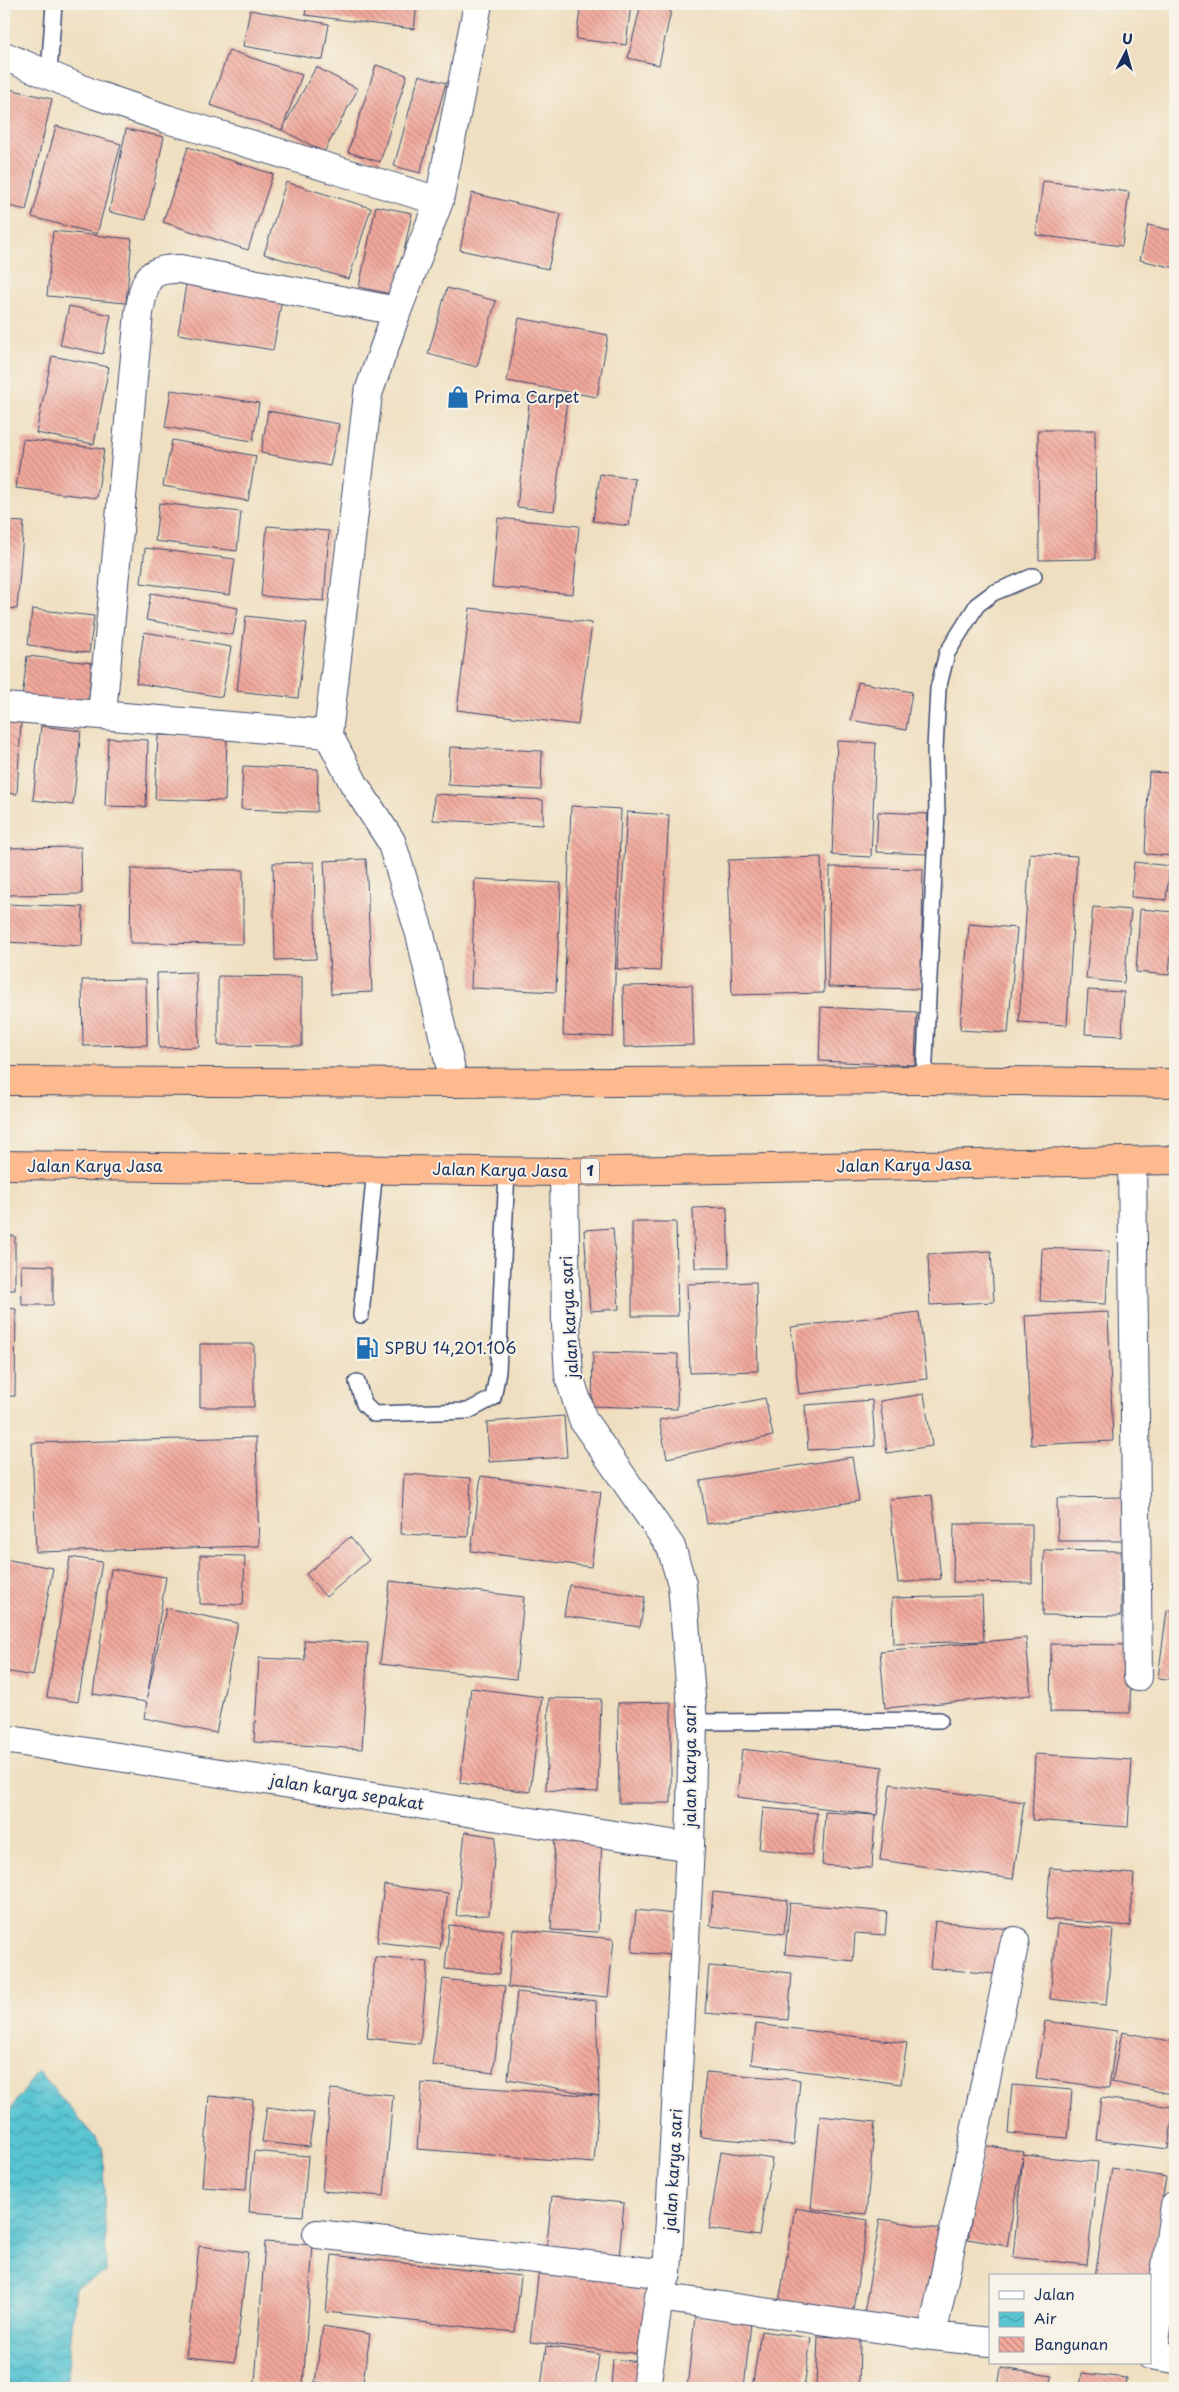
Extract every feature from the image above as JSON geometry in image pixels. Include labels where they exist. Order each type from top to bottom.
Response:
[{"type":"highway","points":[[4,1080],[454,1083],[924,1080],[1175,1083]]},
{"type":"highway","name":"Jalan Karya Jasa","points":[[4,1165],[375,1168],[564,1172],[1175,1160]]},
{"type":"street","points":[[454,1083],[420,934],[391,841],[354,784],[328,734],[368,394],[439,201],[478,4]]},
{"type":"street","points":[[4,56],[49,73],[96,95],[167,119],[439,201]]},
{"type":"street","points":[[104,703],[139,313],[145,285],[151,274],[163,269],[180,269],[397,311]]},
{"type":"street","points":[[4,707],[328,734]]},
{"type":"street","points":[[1132,1161],[1138,1677]]},
{"type":"street","name":"jalan karya sari","points":[[564,1172],[566,1325],[569,1376],[583,1420],[671,1547],[682,1584],[693,1722],[690,1847],[663,2285],[646,2388]]},
{"type":"street","name":"jalan karya sepakat","points":[[4,1739],[690,1847]]},
{"type":"street","points":[[932,2336],[1015,1940]]},
{"type":"street","points":[[1159,2356],[1175,2205]]},
{"type":"street","points":[[317,2234],[663,2285],[932,2336],[989,2342]]},
{"type":"lane","points":[[49,73],[54,4]]},
{"type":"lane","points":[[924,1080],[937,811],[934,749],[938,689],[947,653],[977,605],[993,593],[1034,576]]},
{"type":"lane","points":[[361,1315],[375,1168]]},
{"type":"lane","points":[[356,1382],[364,1404],[374,1414],[468,1411],[494,1398],[498,1371],[507,1170]]},
{"type":"lane","points":[[693,1722],[940,1720]]},
{"type":"water","points":[[38,2071],[103,2147],[106,2273],[76,2287],[66,2388],[4,2388],[4,2118]]},
{"type":"building","points":[[307,4],[417,4],[414,29],[305,15]]},
{"type":"building","points":[[581,4],[631,4],[626,45],[576,39]]},
{"type":"building","points":[[641,4],[671,11],[659,65],[628,58]]},
{"type":"building","points":[[833,4],[859,4],[858,9]]},
{"type":"building","points":[[250,10],[329,24],[323,60],[243,46]]},
{"type":"building","points":[[229,50],[302,75],[282,130],[210,105]]},
{"type":"building","points":[[376,65],[407,75],[380,162],[348,152]]},
{"type":"building","points":[[316,67],[358,89],[324,152],[282,130]]},
{"type":"building","points":[[419,75],[446,83],[420,173],[394,166]]},
{"type":"building","points":[[9,89],[52,99],[26,210],[4,205],[4,113]]},
{"type":"building","points":[[56,126],[121,144],[97,234],[32,217]]},
{"type":"building","points":[[126,129],[164,137],[146,220],[109,212]]},
{"type":"building","points":[[188,147],[273,174],[248,250],[163,222]]},
{"type":"building","points":[[1043,181],[1129,192],[1122,246],[1036,235]]},
{"type":"building","points":[[286,182],[371,208],[349,279],[264,254]]},
{"type":"building","points":[[472,193],[561,214],[548,269],[460,250]]},
{"type":"building","points":[[376,206],[412,213],[395,295],[359,287]]},
{"type":"building","points":[[1148,225],[1175,231],[1175,268],[1140,260]]},
{"type":"building","points":[[53,231],[132,239],[126,303],[47,296]]},
{"type":"building","points":[[187,278],[283,293],[273,350],[178,334]]},
{"type":"building","points":[[447,288],[496,301],[477,367],[428,354]]},
{"type":"building","points":[[69,306],[111,315],[103,354],[60,345]]},
{"type":"building","points":[[519,318],[608,335],[597,397],[507,381]]},
{"type":"building","points":[[52,356],[109,367],[94,444],[36,433]]},
{"type":"building","points":[[171,390],[259,403],[253,441],[165,427]]},
{"type":"building","points":[[530,396],[567,400],[554,511],[517,507]]},
{"type":"building","points":[[268,411],[339,424],[330,466],[261,453]]},
{"type":"building","points":[[1038,430],[1095,430],[1096,559],[1039,560]]},
{"type":"building","points":[[23,439],[104,449],[97,498],[16,488]]},
{"type":"building","points":[[172,440],[256,456],[248,501],[163,486]]},
{"type":"building","points":[[600,474],[635,479],[629,526],[593,521]]},
{"type":"building","points":[[159,503],[241,512],[237,551],[155,541]]},
{"type":"building","points":[[498,518],[579,526],[573,594],[492,587]]},
{"type":"building","points":[[4,521],[24,522],[17,609],[4,608]]},
{"type":"building","points":[[267,526],[329,531],[324,601],[261,596]]},
{"type":"building","points":[[145,548],[235,559],[230,595],[141,583]]},
{"type":"building","points":[[151,593],[238,608],[233,635],[146,620]]},
{"type":"building","points":[[470,608],[592,623],[578,725],[457,710]]},
{"type":"building","points":[[32,609],[94,616],[89,653],[28,645]]},
{"type":"building","points":[[246,616],[307,623],[298,698],[237,691]]},
{"type":"building","points":[[144,632],[231,647],[222,697],[136,683]]},
{"type":"building","points":[[27,656],[92,663],[88,706],[22,699]]},
{"type":"building","points":[[858,682],[912,692],[906,730],[851,720]]},
{"type":"building","points":[[4,720],[21,721],[17,794],[4,793]]},
{"type":"building","points":[[41,726],[81,731],[73,805],[33,800]]},
{"type":"building","points":[[158,735],[227,737],[225,801],[155,799]]},
{"type":"building","points":[[108,738],[148,740],[146,807],[105,806]]},
{"type":"building","points":[[837,741],[876,743],[871,857],[832,855]]},
{"type":"building","points":[[450,747],[542,751],[541,790],[448,785]]},
{"type":"building","points":[[243,766],[318,769],[317,812],[241,809]]},
{"type":"building","points":[[1149,772],[1175,773],[1175,856],[1145,854]]},
{"type":"building","points":[[434,794],[543,800],[543,825],[433,820]]},
{"type":"building","points":[[571,806],[621,809],[613,1037],[563,1035]]},
{"type":"building","points":[[627,812],[669,815],[660,971],[617,969]]},
{"type":"building","points":[[878,812],[928,814],[926,854],[876,852]]},
{"type":"building","points":[[81,847],[82,894],[6,895],[6,848]]},
{"type":"building","points":[[1030,853],[1077,856],[1067,1025],[1019,1022]]},
{"type":"building","points":[[821,857],[824,993],[732,995],[728,860]]},
{"type":"building","points":[[366,859],[372,992],[331,994],[324,861]]},
{"type":"building","points":[[314,862],[316,959],[275,960],[273,863]]},
{"type":"building","points":[[1134,862],[1170,866],[1166,900],[1131,897]]},
{"type":"building","points":[[830,867],[923,869],[921,989],[828,987]]},
{"type":"building","points":[[131,869],[243,870],[243,944],[130,943]]},
{"type":"building","points":[[475,879],[561,883],[556,992],[471,988]]},
{"type":"building","points":[[4,904],[83,907],[82,946],[4,942]]},
{"type":"building","points":[[1093,907],[1131,910],[1124,983],[1086,979]]},
{"type":"building","points":[[1140,909],[1174,912],[1169,975],[1136,972]]},
{"type":"building","points":[[969,924],[1017,928],[1008,1033],[960,1030]]},
{"type":"building","points":[[196,972],[199,1047],[159,1048],[157,973]]},
{"type":"building","points":[[218,976],[302,977],[302,1046],[218,1045]]},
{"type":"building","points":[[146,979],[147,1045],[83,1046],[82,980]]},
{"type":"building","points":[[692,985],[694,1045],[624,1047],[623,986]]},
{"type":"building","points":[[1088,990],[1124,992],[1122,1036],[1085,1034]]},
{"type":"building","points":[[821,1007],[917,1012],[915,1065],[819,1061]]},
{"type":"building","points":[[727,1207],[729,1268],[695,1268],[693,1208]]},
{"type":"building","points":[[632,1222],[676,1222],[678,1316],[632,1316]]},
{"type":"building","points":[[613,1228],[619,1309],[590,1311],[584,1230]]},
{"type":"building","points":[[4,1236],[15,1236],[15,1290],[4,1290]]},
{"type":"building","points":[[1042,1248],[1109,1251],[1106,1304],[1040,1301]]},
{"type":"building","points":[[991,1251],[994,1302],[930,1305],[928,1254]]},
{"type":"building","points":[[21,1265],[53,1266],[53,1305],[22,1305]]},
{"type":"building","points":[[756,1282],[758,1371],[690,1373],[687,1284]]},
{"type":"building","points":[[4,1308],[16,1309],[15,1396],[4,1396]]},
{"type":"building","points":[[919,1312],[927,1379],[799,1394],[791,1327]]},
{"type":"building","points":[[1108,1312],[1113,1441],[1031,1445],[1025,1316]]},
{"type":"building","points":[[200,1344],[254,1344],[254,1407],[200,1407]]},
{"type":"building","points":[[593,1352],[678,1354],[677,1409],[592,1406]]},
{"type":"building","points":[[924,1394],[932,1446],[887,1453],[880,1401]]},
{"type":"building","points":[[765,1398],[773,1436],[667,1458],[659,1420]]},
{"type":"building","points":[[872,1400],[875,1446],[808,1450],[805,1405]]},
{"type":"building","points":[[564,1416],[567,1457],[489,1462],[487,1422]]},
{"type":"building","points":[[256,1437],[259,1546],[36,1552],[32,1443]]},
{"type":"building","points":[[852,1457],[859,1501],[707,1524],[700,1481]]},
{"type":"building","points":[[404,1474],[471,1478],[468,1537],[401,1534]]},
{"type":"building","points":[[481,1476],[601,1492],[591,1567],[471,1551]]},
{"type":"building","points":[[932,1495],[941,1579],[898,1583],[889,1499]]},
{"type":"building","points":[[1125,1497],[1125,1541],[1058,1541],[1057,1498]]},
{"type":"building","points":[[954,1524],[1032,1524],[1032,1583],[953,1582]]},
{"type":"building","points":[[350,1537],[369,1560],[326,1597],[306,1574]]},
{"type":"building","points":[[1044,1550],[1121,1551],[1121,1616],[1043,1615]]},
{"type":"building","points":[[200,1555],[245,1556],[243,1605],[200,1604]]},
{"type":"building","points":[[70,1557],[102,1562],[78,1702],[47,1697]]},
{"type":"building","points":[[4,1559],[53,1568],[33,1676],[4,1671]]},
{"type":"building","points":[[111,1569],[166,1577],[147,1698],[166,1608],[238,1623],[216,1733],[144,1718],[147,1702],[93,1694]]},
{"type":"building","points":[[390,1581],[524,1597],[516,1679],[380,1664]]},
{"type":"building","points":[[569,1585],[645,1597],[640,1627],[564,1616]]},
{"type":"building","points":[[982,1596],[984,1641],[893,1644],[892,1598]]},
{"type":"building","points":[[1167,1610],[1175,1611],[1175,1680],[1158,1678]]},
{"type":"building","points":[[1026,1638],[1031,1695],[885,1708],[880,1651]]},
{"type":"building","points":[[304,1640],[368,1643],[362,1749],[254,1742],[259,1658],[305,1660]]},
{"type":"building","points":[[1051,1644],[1131,1645],[1130,1713],[1050,1712]]},
{"type":"building","points":[[471,1688],[542,1697],[530,1792],[460,1783]]},
{"type":"building","points":[[549,1698],[601,1699],[598,1792],[546,1790]]},
{"type":"building","points":[[671,1702],[671,1803],[619,1803],[618,1703]]},
{"type":"building","points":[[742,1749],[883,1767],[877,1815],[737,1797]]},
{"type":"building","points":[[1035,1754],[1132,1760],[1128,1827],[1032,1820]]},
{"type":"building","points":[[890,1784],[1024,1802],[1013,1879],[880,1860]]},
{"type":"building","points":[[763,1808],[817,1813],[812,1855],[759,1849]]},
{"type":"building","points":[[825,1812],[875,1815],[872,1868],[822,1865]]},
{"type":"building","points":[[465,1832],[496,1837],[489,1915],[456,1916]]},
{"type":"building","points":[[555,1834],[602,1835],[598,1932],[551,1930]]},
{"type":"building","points":[[1050,1868],[1134,1874],[1130,1926],[1046,1919]]},
{"type":"building","points":[[384,1885],[448,1893],[440,1949],[377,1942]]},
{"type":"building","points":[[713,1892],[787,1900],[784,1934],[710,1926]]},
{"type":"building","points":[[790,1903],[887,1912],[885,1935],[855,1933],[853,1961],[785,1954]]},
{"type":"building","points":[[636,1910],[675,1914],[672,1955],[632,1952]]},
{"type":"building","points":[[935,1921],[1009,1929],[1005,1975],[930,1968]]},
{"type":"building","points":[[1057,1924],[1113,1930],[1106,2005],[1050,1999]]},
{"type":"building","points":[[449,1925],[503,1930],[499,1974],[445,1969]]},
{"type":"building","points":[[513,1929],[614,1939],[608,1997],[508,1987]]},
{"type":"building","points":[[375,1957],[428,1962],[420,2044],[367,2038]]},
{"type":"building","points":[[709,1966],[792,1973],[788,2020],[705,2013]]},
{"type":"building","points":[[443,1979],[505,1986],[493,2073],[432,2065]]},
{"type":"building","points":[[517,1992],[596,2001],[599,2096],[508,2079]]},
{"type":"building","points":[[1045,2021],[1117,2031],[1109,2088],[1036,2078]]},
{"type":"building","points":[[756,2024],[907,2043],[901,2084],[751,2064]]},
{"type":"building","points":[[1122,2032],[1175,2042],[1175,2079],[1172,2094],[1112,2082]]},
{"type":"building","points":[[706,2072],[800,2080],[794,2145],[700,2137]]},
{"type":"building","points":[[422,2083],[599,2096],[594,2163],[417,2149]]},
{"type":"building","points":[[1012,2085],[1072,2090],[1068,2138],[1008,2133]]},
{"type":"building","points":[[331,2089],[393,2095],[384,2196],[322,2191]]},
{"type":"building","points":[[209,2096],[253,2100],[246,2190],[202,2187]]},
{"type":"building","points":[[1101,2098],[1174,2107],[1168,2149],[1096,2140]]},
{"type":"building","points":[[267,2107],[314,2113],[309,2147],[262,2142]]},
{"type":"building","points":[[820,2116],[875,2122],[866,2214],[811,2209]]},
{"type":"building","points":[[984,2145],[1024,2152],[1023,2155],[1098,2162],[1087,2265],[1013,2257],[1023,2157],[1007,2246],[968,2239]]},
{"type":"building","points":[[254,2151],[308,2156],[303,2216],[249,2212]]},
{"type":"building","points":[[721,2151],[772,2159],[759,2236],[709,2229]]},
{"type":"building","points":[[1112,2168],[1166,2177],[1150,2274],[1095,2274]]},
{"type":"building","points":[[552,2196],[624,2203],[619,2258],[546,2251]]},
{"type":"building","points":[[795,2208],[868,2220],[851,2321],[778,2308]]},
{"type":"building","points":[[880,2219],[946,2230],[929,2330],[863,2319]]},
{"type":"building","points":[[265,2242],[313,2245],[303,2386],[255,2383]]},
{"type":"building","points":[[199,2246],[248,2252],[235,2362],[186,2357]]},
{"type":"building","points":[[332,2255],[521,2276],[515,2332],[326,2312]]},
{"type":"building","points":[[539,2269],[650,2282],[641,2354],[530,2342]]},
{"type":"building","points":[[695,2316],[751,2322],[744,2388],[687,2388]]},
{"type":"building","points":[[323,2326],[370,2334],[362,2388],[315,2382]]},
{"type":"building","points":[[761,2331],[811,2338],[804,2388],[752,2388]]},
{"type":"building","points":[[818,2336],[860,2338],[859,2388],[816,2388]]},
{"type":"building","points":[[546,2346],[599,2354],[595,2388],[541,2388]]},
{"type":"building","points":[[613,2359],[640,2362],[638,2388],[611,2388]]},
{"type":"building","points":[[1001,2368],[1052,2376],[1050,2388],[998,2388]]},
{"type":"building","points":[[1082,2373],[1127,2378],[1126,2388],[1080,2388]]},
{"type":"place","name":"Prima Carpet","points":[[458,397]]},
{"type":"place","name":"SPBU 14,201.106","points":[[367,1348]]}]
